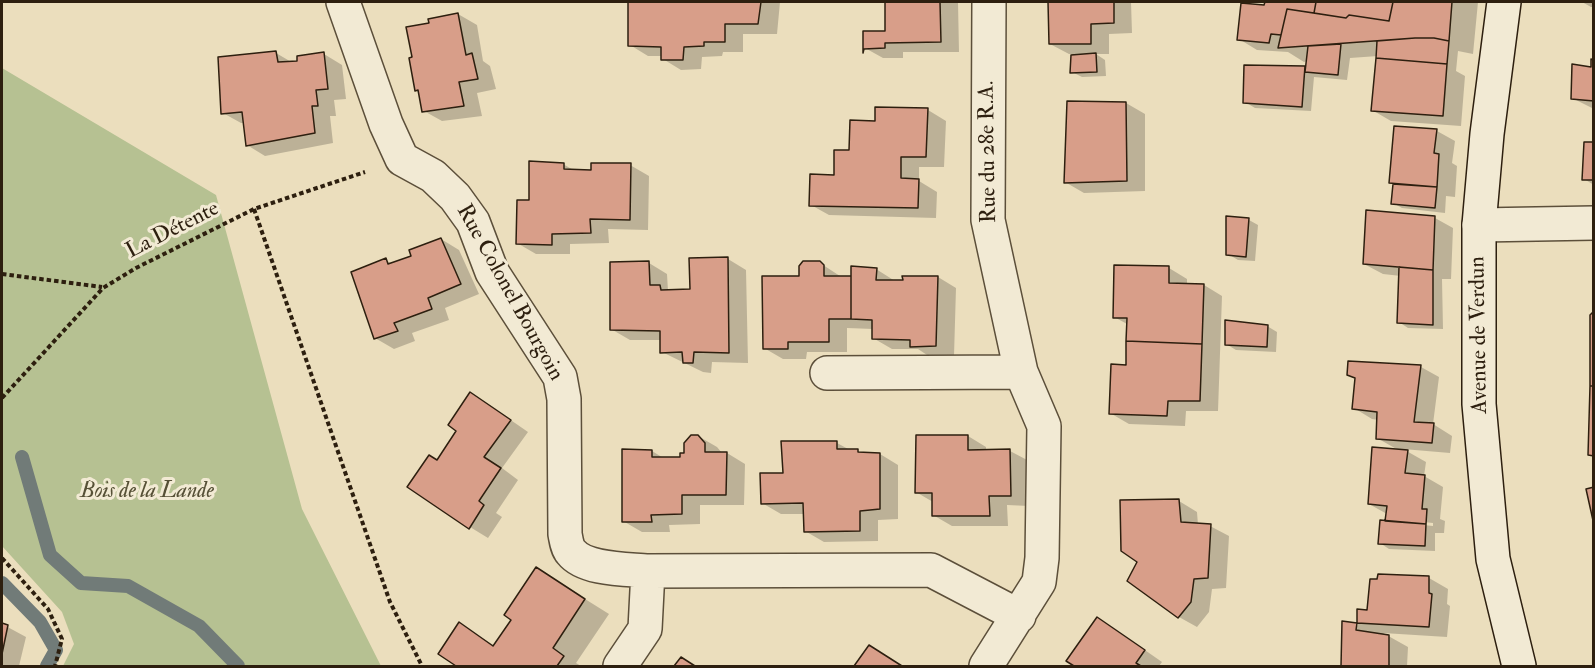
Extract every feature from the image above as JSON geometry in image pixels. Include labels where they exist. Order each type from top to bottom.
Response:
[{"type":"street","points":[[343,2],[380,107],[402,159]]},
{"type":"street","name":"Rue du 28e R.A.","points":[[986,666],[1039,582],[1042,558],[1044,426],[1021,372],[988,220],[988,2]]},
{"type":"street","name":"Avenue de Verdun","points":[[1504,2],[1487,134],[1479,225],[1479,404],[1492,548],[1519,666]]},
{"type":"street","name":"Rue Colonel Bourgoin","points":[[402,159],[433,176],[455,197],[473,222],[492,272],[560,376],[564,399],[565,534],[570,551],[581,560],[603,567],[648,571],[931,570],[1019,616]]},
{"type":"street","points":[[1479,225],[1593,223]]},
{"type":"street","points":[[827,373],[1021,372]]},
{"type":"street","points":[[621,666],[645,629],[648,571]]},
{"type":"path","name":"La Détente","points":[[2,398],[103,288],[136,268],[254,209],[402,159]]},
{"type":"path","points":[[254,209],[390,602],[422,666]]},
{"type":"path","points":[[2,274],[103,288]]},
{"type":"path","points":[[2,558],[48,609],[62,639],[55,666]]},
{"type":"green space","name":"Bois de la Lande","points":[[2,68],[216,195],[302,509],[381,666],[63,666],[74,644],[62,612],[2,546]]},
{"type":"building","points":[[628,2],[761,2],[758,24],[725,24],[725,42],[704,42],[704,46],[684,47],[683,60],[661,60],[661,47],[628,46]]},
{"type":"building","points":[[885,2],[940,2],[941,42],[885,43],[885,48],[864,49],[863,53],[863,31],[885,31]]},
{"type":"building","points":[[1048,2],[1114,2],[1114,23],[1091,24],[1091,44],[1049,44]]},
{"type":"building","points":[[1265,2],[1316,2],[1314,13],[1287,9],[1281,35],[1271,34],[1269,43],[1237,40],[1241,3],[1264,5]]},
{"type":"building","points":[[1316,2],[1393,2],[1389,21],[1314,13]]},
{"type":"building","points":[[1393,2],[1452,2],[1449,41],[1415,38],[1278,48],[1287,9],[1346,18],[1349,15],[1389,21]]},
{"type":"building","points":[[458,13],[466,55],[472,53],[478,79],[459,82],[464,106],[422,112],[418,90],[415,91],[406,27],[429,23],[428,19]]},
{"type":"building","points":[[1415,38],[1449,41],[1447,64],[1376,58],[1377,41]]},
{"type":"building","points":[[1341,44],[1338,75],[1305,72],[1308,46]]},
{"type":"building","points":[[276,51],[278,62],[297,61],[297,56],[324,52],[328,89],[316,90],[318,106],[312,106],[315,133],[246,146],[242,112],[221,114],[218,57]]},
{"type":"building","points":[[1096,53],[1097,72],[1070,73],[1071,55]]},
{"type":"building","points":[[1376,58],[1447,64],[1443,116],[1371,111]]},
{"type":"building","points":[[1591,59],[1594,60],[1594,101],[1571,99],[1572,64],[1591,67]]},
{"type":"building","points":[[1244,65],[1305,66],[1302,107],[1243,103]]},
{"type":"building","points":[[1067,101],[1126,102],[1127,181],[1064,183]]},
{"type":"building","points":[[875,107],[928,108],[926,157],[901,157],[901,178],[919,179],[918,208],[809,206],[810,174],[834,175],[834,150],[849,150],[850,120],[875,121]]},
{"type":"building","points":[[1394,126],[1437,129],[1434,153],[1439,154],[1437,187],[1389,183]]},
{"type":"building","points":[[1594,136],[1594,180],[1582,180],[1584,142],[1593,142]]},
{"type":"building","points":[[529,161],[564,163],[564,169],[591,170],[591,163],[631,163],[630,220],[590,219],[591,233],[552,234],[552,245],[516,244],[517,200],[529,200]]},
{"type":"building","points":[[1393,184],[1437,187],[1435,208],[1391,204]]},
{"type":"building","points":[[1366,210],[1435,216],[1433,270],[1363,264]]},
{"type":"building","points":[[1226,216],[1249,218],[1246,257],[1226,255]]},
{"type":"building","points":[[441,238],[461,284],[428,298],[432,309],[394,323],[398,331],[374,339],[351,272],[386,258],[388,264],[411,256],[409,250]]},
{"type":"building","points":[[728,257],[729,353],[694,352],[693,363],[683,363],[682,352],[660,353],[660,331],[610,330],[610,262],[649,261],[650,285],[660,285],[661,290],[690,289],[689,258]]},
{"type":"building","points":[[803,261],[820,261],[824,265],[824,276],[851,276],[851,319],[829,319],[829,342],[788,342],[788,349],[763,349],[762,276],[799,276],[799,266]]},
{"type":"building","points":[[1114,265],[1169,266],[1169,283],[1204,284],[1202,344],[1126,341],[1127,318],[1113,318]]},
{"type":"building","points":[[851,266],[877,268],[876,280],[903,280],[902,276],[938,276],[936,346],[910,347],[910,340],[872,339],[872,320],[851,319]]},
{"type":"building","points":[[1399,267],[1433,270],[1433,325],[1397,323]]},
{"type":"building","points":[[1594,311],[1594,386],[1590,386],[1590,315]]},
{"type":"building","points":[[1225,320],[1268,325],[1267,347],[1225,345]]},
{"type":"building","points":[[1126,341],[1202,344],[1200,401],[1168,401],[1167,416],[1109,414],[1111,364],[1126,365]]},
{"type":"building","points":[[1348,361],[1421,365],[1414,422],[1434,423],[1432,443],[1376,439],[1377,412],[1352,409],[1355,378],[1347,375]]},
{"type":"building","points":[[1590,386],[1594,386],[1594,456],[1588,455]]},
{"type":"building","points":[[470,392],[511,420],[484,457],[501,468],[479,501],[484,505],[469,529],[407,487],[429,455],[437,460],[456,431],[448,425]]},
{"type":"building","points":[[691,435],[698,435],[705,443],[705,452],[727,452],[726,495],[682,495],[682,514],[651,515],[652,522],[622,522],[622,449],[652,450],[652,457],[680,457],[680,453],[684,453],[684,443]]},
{"type":"building","points":[[916,435],[968,435],[968,450],[1010,449],[1011,496],[989,496],[990,516],[932,516],[932,493],[915,493]]},
{"type":"building","points":[[781,441],[837,441],[837,449],[858,449],[858,452],[880,453],[880,509],[860,511],[860,531],[804,532],[803,503],[761,504],[760,473],[783,473]]},
{"type":"building","points":[[1372,447],[1408,450],[1405,473],[1425,475],[1422,509],[1427,509],[1426,524],[1385,521],[1387,506],[1368,504]]},
{"type":"building","points":[[1594,487],[1594,525],[1586,489]]},
{"type":"building","points":[[1179,499],[1181,522],[1211,524],[1208,578],[1194,579],[1191,602],[1178,618],[1127,581],[1137,562],[1121,551],[1120,500]]},
{"type":"building","points":[[1380,520],[1426,524],[1425,546],[1378,544]]},
{"type":"building","points":[[536,567],[585,599],[553,648],[564,656],[557,666],[456,666],[438,654],[459,622],[493,646],[511,620],[504,615]]},
{"type":"building","points":[[1378,574],[1429,576],[1429,593],[1432,594],[1429,627],[1357,623],[1357,609],[1367,610],[1370,579],[1377,579]]},
{"type":"building","points":[[1097,617],[1145,650],[1136,663],[1141,666],[1074,666],[1066,661]]},
{"type":"building","points":[[1342,621],[1357,623],[1356,630],[1389,635],[1389,666],[1341,666]]},
{"type":"building","points":[[2,623],[8,625],[2,654]]},
{"type":"building","points":[[869,645],[902,666],[854,666]]},
{"type":"building","points":[[681,657],[695,666],[674,666]]},
{"type":"waterway","points":[[22,457],[50,555],[81,583],[128,586],[199,626],[238,666]]},
{"type":"waterway","points":[[2,583],[40,622],[56,650],[47,666]]}]
